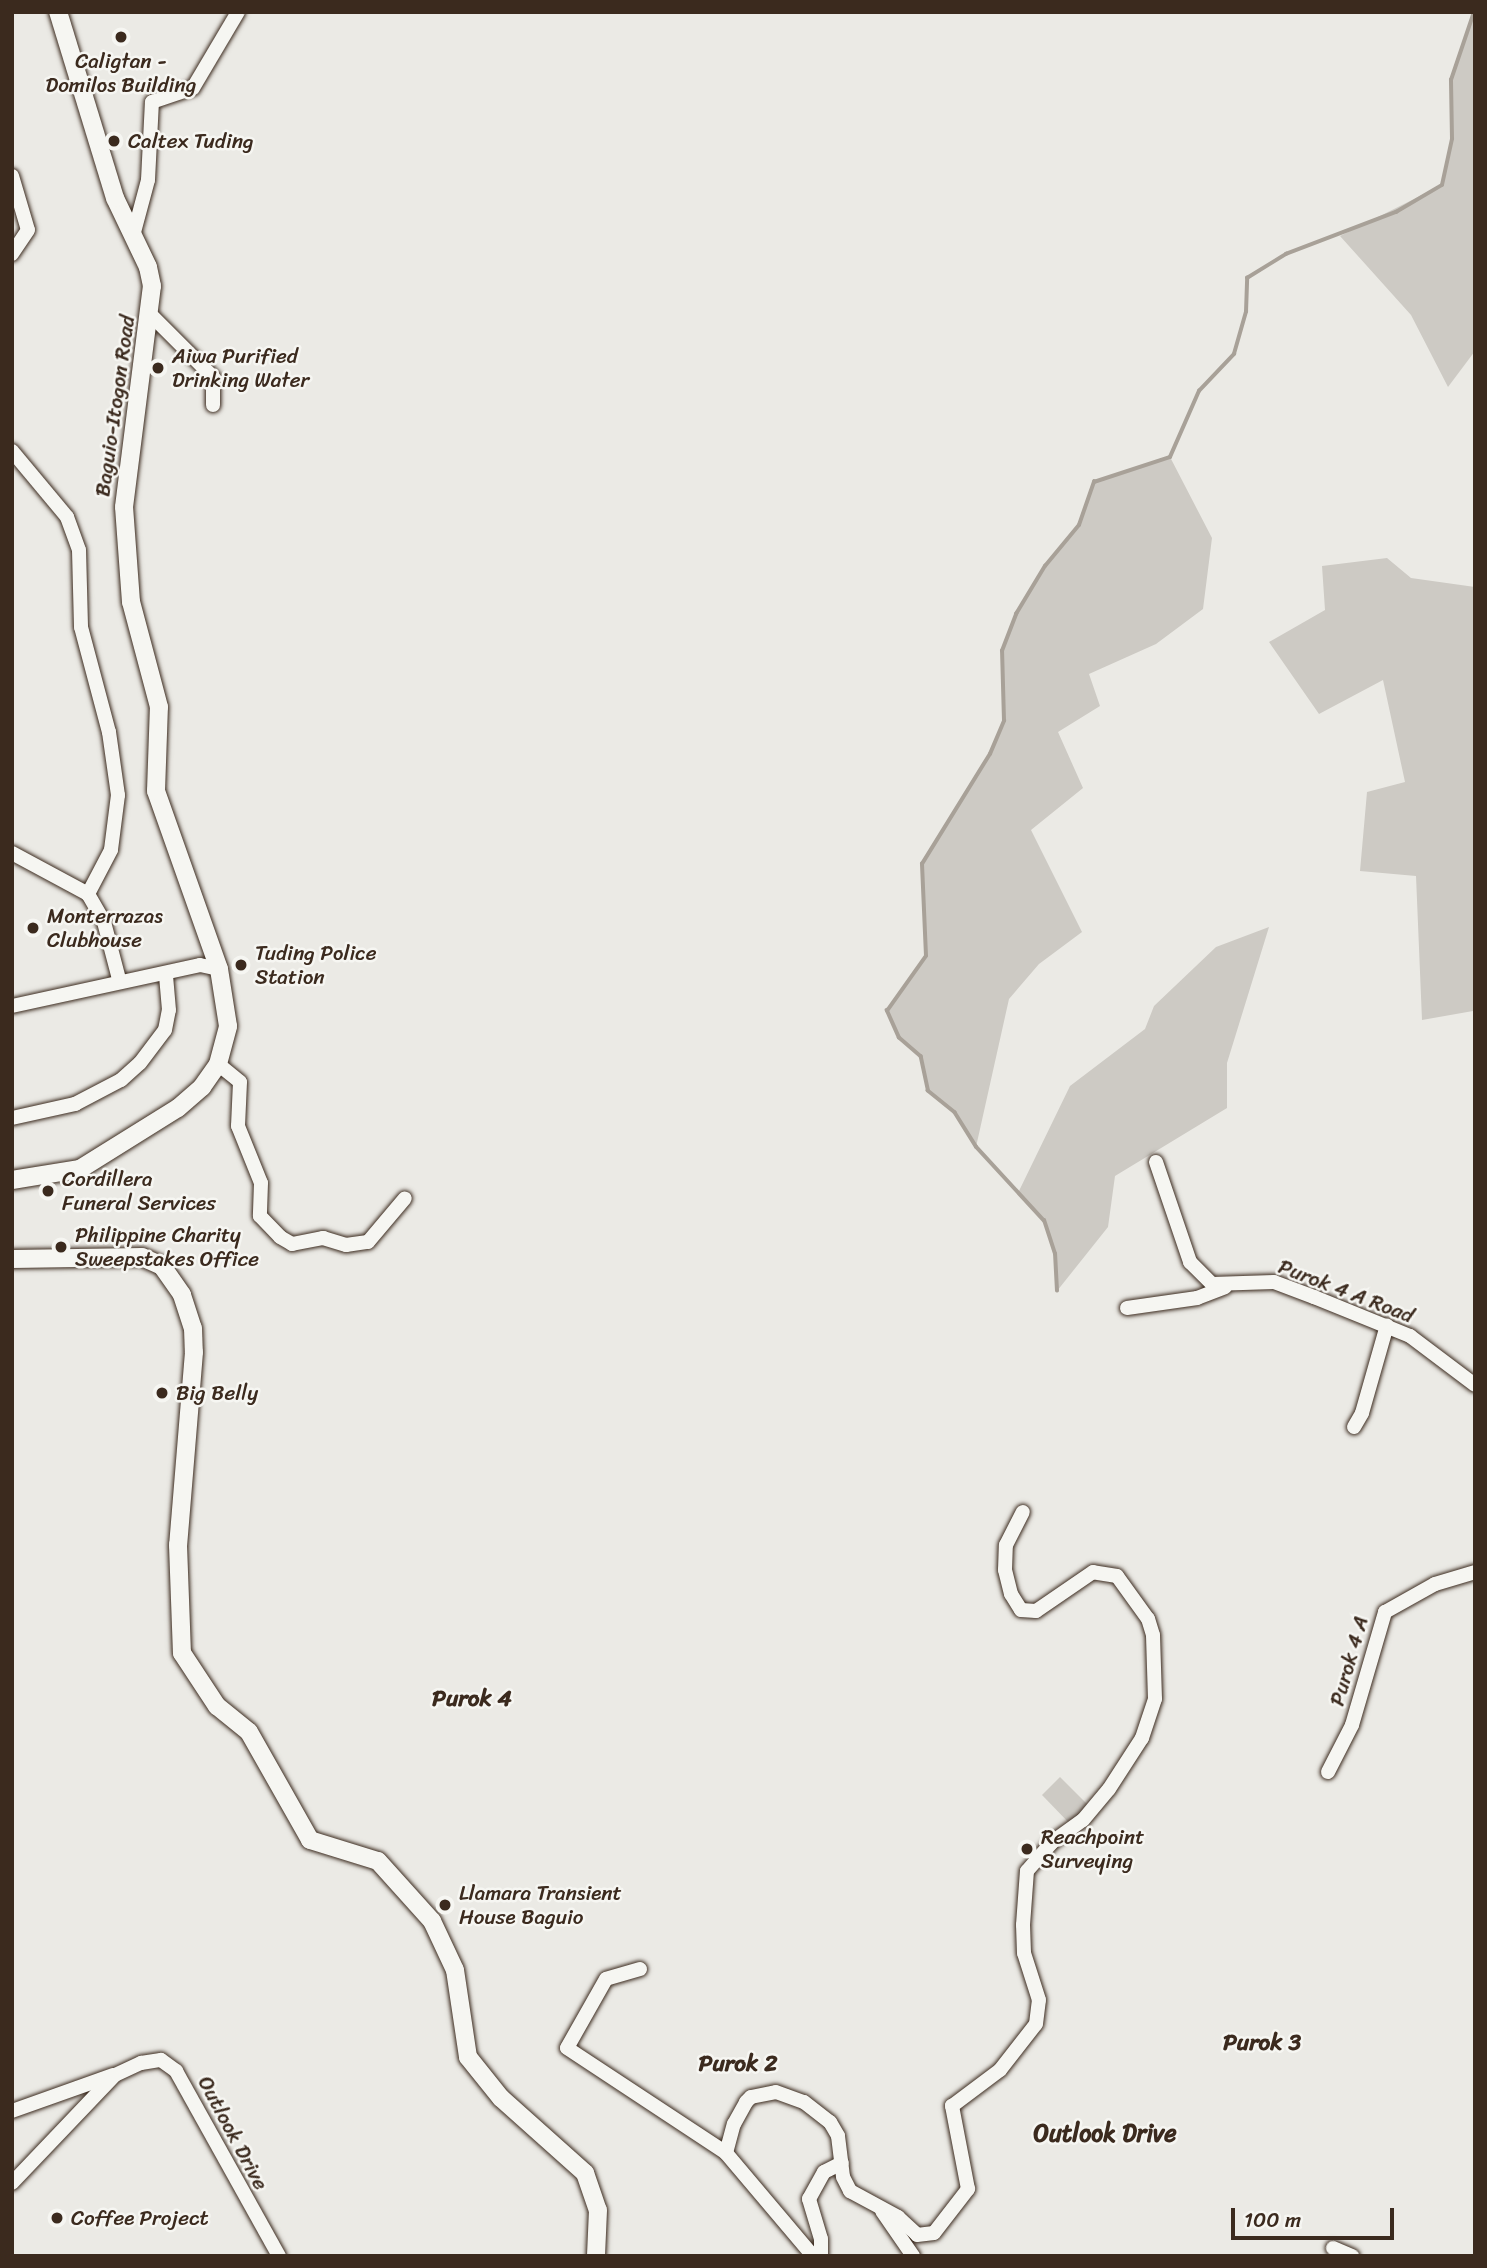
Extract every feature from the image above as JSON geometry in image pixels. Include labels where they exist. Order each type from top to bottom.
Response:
[{"type":"main road","name":"Baguio-Itogon Road","points":[[58,12],[115,198],[148,267],[151,315],[124,507],[131,602],[159,707],[156,791],[213,951],[228,1007],[218,1064]]},
{"type":"main road","points":[[12,1180],[80,1169],[94,1162],[178,1108],[218,1064]]},
{"type":"main road","points":[[12,1259],[122,1256],[162,1266],[182,1295],[193,1328],[178,1545],[180,1639],[189,1670],[217,1706],[249,1732],[310,1840],[378,1861],[432,1921],[455,1970],[468,2057],[501,2098],[585,2174],[598,2210],[596,2256]]},
{"type":"street","points":[[133,236],[148,180],[152,102],[193,88],[237,12]]},
{"type":"street","points":[[12,176],[27,230],[12,254]]},
{"type":"street","points":[[151,315],[213,377],[214,405]]},
{"type":"street","points":[[12,451],[67,517],[79,550],[81,627],[109,732],[118,795],[111,850],[88,894]]},
{"type":"street","points":[[12,853],[88,894],[104,922],[119,979]]},
{"type":"street","points":[[200,965],[213,951]]},
{"type":"street","points":[[12,1006],[119,979],[200,965],[219,969]]},
{"type":"street","points":[[12,1118],[75,1104],[121,1080],[140,1063],[164,1030],[169,1010],[166,973]]},
{"type":"street","points":[[218,1064],[240,1082],[238,1126],[261,1183],[260,1216],[280,1237],[292,1244],[323,1238],[345,1245],[368,1241],[405,1198]]},
{"type":"street","name":"Purok 4 A Road","points":[[1156,1162],[1190,1262],[1212,1284],[1275,1282],[1387,1325],[1427,1348],[1475,1385]]},
{"type":"street","name":"Purok 4 A Road","points":[[1127,1308],[1197,1298],[1229,1285]]},
{"type":"street","points":[[1354,1427],[1363,1413],[1387,1325]]},
{"type":"street","points":[[726,2153],[734,2124],[751,2096],[776,2092],[792,2095],[830,2122],[842,2147],[842,2163],[850,2191],[925,2236],[934,2233],[966,2196],[952,2106],[1000,2070],[1026,2042],[1039,2009],[1024,1953],[1027,1871],[1109,1790],[1142,1738],[1155,1699],[1153,1634],[1148,1619],[1116,1576],[1093,1572],[1036,1611],[1021,1609],[1011,1594],[1005,1570],[1006,1545],[1023,1512]]},
{"type":"street","name":"Purok 4 A","points":[[1328,1772],[1352,1725],[1385,1612],[1435,1584],[1475,1572]]},
{"type":"street","points":[[640,1969],[606,1979],[567,2048],[726,2153],[813,2256]]},
{"type":"street","name":"Outlook Drive","points":[[12,2183],[115,2075],[141,2063],[161,2060],[176,2071],[279,2256]]},
{"type":"street","points":[[12,2111],[115,2075]]},
{"type":"street","points":[[821,2256],[821,2239],[809,2199],[824,2172],[842,2163]]},
{"type":"street","points":[[881,2210],[913,2256]]},
{"type":"street","points":[[1333,2248],[1352,2256]]},
{"type":"shaded area","points":[[1475,12],[1475,351],[1448,387],[1411,315],[1340,236],[1442,185],[1452,139],[1451,80]]},
{"type":"shaded area","points":[[1170,457],[1212,538],[1203,609],[1156,644],[1089,674],[1100,706],[1058,732],[1083,788],[1031,830],[1082,932],[1039,964],[1009,999],[976,1147],[955,1113],[928,1091],[921,1057],[899,1038],[887,1011],[926,956],[922,864],[990,754],[1004,721],[1002,651],[1016,614],[1045,566],[1079,525],[1094,482]]},
{"type":"shaded area","points":[[1387,558],[1411,578],[1475,587],[1475,1017],[1473,1011],[1422,1020],[1416,876],[1360,871],[1367,792],[1405,782],[1383,680],[1319,714],[1269,642],[1325,610],[1322,566]]},
{"type":"shaded area","points":[[1269,927],[1227,1063],[1227,1108],[1115,1176],[1108,1227],[1057,1291],[1055,1254],[1044,1221],[1018,1193],[1070,1086],[1145,1029],[1154,1006],[1216,947]]},
{"type":"shaded area","points":[[1060,1777],[1090,1807],[1071,1825],[1042,1795]]},
{"type":"waterway","points":[[1057,1291],[1055,1254],[1044,1221],[976,1147],[955,1113],[928,1091],[921,1057],[899,1038],[887,1011],[926,956],[922,864],[990,754],[1004,721],[1002,651],[1016,614],[1045,566],[1079,525],[1094,482],[1170,457],[1199,391],[1234,354],[1246,312],[1247,278],[1286,254],[1396,212],[1442,185],[1452,139],[1451,80],[1474,12]]},
{"type":"place","name":"Caligtan - Domilos Building","points":[[121,37]]},
{"type":"place","name":"Caltex Tuding","points":[[114,141]]},
{"type":"place","name":"Aiwa Purified Drinking Water","points":[[158,368]]},
{"type":"place","name":"Monterrazas Clubhouse","points":[[33,928]]},
{"type":"place","name":"Tuding Police Station","points":[[241,965]]},
{"type":"place","name":"Cordillera Funeral Services","points":[[48,1191]]},
{"type":"place","name":"Philippine Charity Sweepstakes Office","points":[[61,1247]]},
{"type":"place","name":"Big Belly","points":[[162,1393]]},
{"type":"place","name":"Reachpoint Surveying","points":[[1027,1849]]},
{"type":"place","name":"Llamara Transient House Baguio","points":[[445,1905]]},
{"type":"place","name":"Coffee Project","points":[[57,2218]]},
{"type":"district","name":"Purok 4","points":[[472,1699]]},
{"type":"district","name":"Purok 3","points":[[1262,2043]]},
{"type":"district","name":"Purok 2","points":[[738,2064]]},
{"type":"district","name":"Outlook Drive","points":[[1105,2134]]}]
